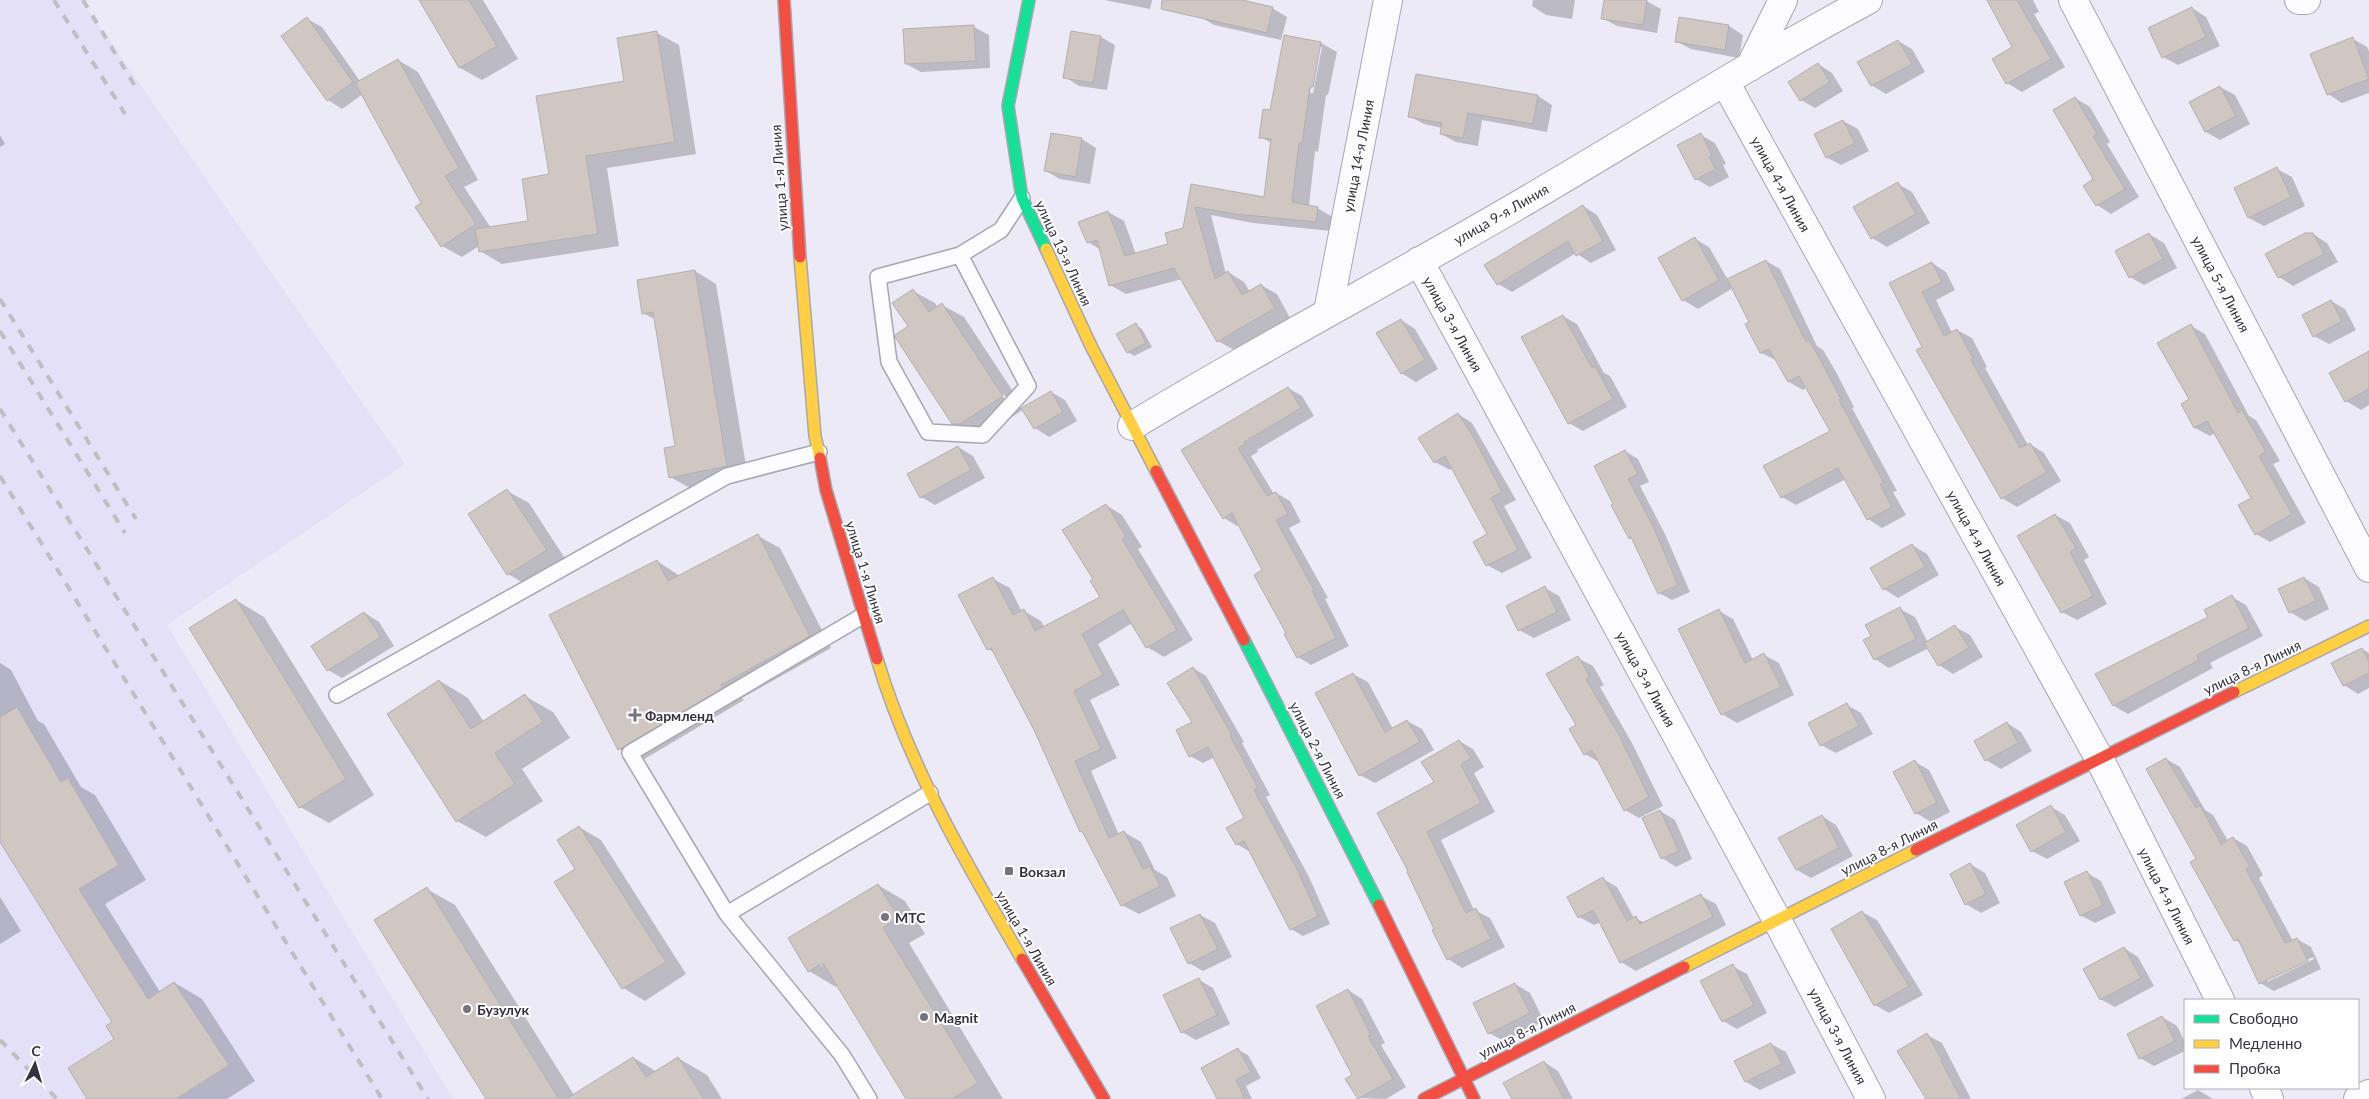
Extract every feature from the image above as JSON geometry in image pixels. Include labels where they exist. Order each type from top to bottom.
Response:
[{"type":"street","name":"улица 1-я Линия","points":[[784,0],[801,289],[818,452],[826,490],[880,670],[920,774],[984,894],[1104,1099]]},
{"type":"street","name":"улица 13-я Линия","points":[[1029,0],[1008,106],[1022,198],[1091,346],[1131,423]]},
{"type":"street","name":"улица 14-я Линия","points":[[1328,312],[1388,0]]},
{"type":"street","points":[[1750,67],[1783,0]]},
{"type":"street","name":"улица 9-я Линия","points":[[1131,423],[1521,204],[1750,67],[1868,0]]},
{"type":"street","name":"улица 5-я Линия","points":[[2073,0],[2369,568]]},
{"type":"street","points":[[2300,0],[2306,0]]},
{"type":"street","name":"улица 4-я Линия","points":[[1725,82],[2098,758],[2219,999]]},
{"type":"street","name":"улица 3-я Линия","points":[[1419,261],[1777,920],[1871,1099]]},
{"type":"street","name":"улица 2-я Линия","points":[[1131,423],[1329,804],[1474,1099]]},
{"type":"street","name":"улица 8-я Линия","points":[[1424,1099],[2098,758],[2369,626]]},
{"type":"street","points":[[2358,1099],[2369,1094]]},
{"type":"lane","points":[[960,255],[1028,386],[983,435],[928,432],[889,362],[878,277],[960,255],[1001,230],[1022,198]]},
{"type":"lane","points":[[337,695],[727,476],[818,452]]},
{"type":"lane","points":[[864,615],[630,753],[727,914],[842,1055],[869,1099]]},
{"type":"lane","points":[[727,914],[930,793]]},
{"type":"shaded area","points":[[0,0],[81,0],[405,464],[167,625],[453,1099],[0,1099]]},
{"type":"building","points":[[419,0],[469,0],[497,46],[459,68]]},
{"type":"building","points":[[1162,0],[1242,0],[1273,7],[1267,33],[1161,9]]},
{"type":"building","points":[[1604,0],[1647,0],[1643,25],[1601,19]]},
{"type":"building","points":[[1987,0],[2017,0],[2051,59],[2006,84],[1992,59],[2012,47]]},
{"type":"building","points":[[2192,7],[2206,37],[2162,58],[2148,28]]},
{"type":"building","points":[[307,17],[353,82],[327,101],[281,36]]},
{"type":"building","points":[[1679,17],[1729,25],[1725,50],[1675,42]]},
{"type":"building","points":[[974,25],[976,61],[905,64],[903,29]]},
{"type":"building","points":[[657,31],[675,142],[586,156],[598,234],[479,252],[475,229],[528,221],[522,179],[549,174],[536,96],[624,81],[617,38]]},
{"type":"building","points":[[1071,31],[1101,36],[1093,83],[1063,78]]},
{"type":"building","points":[[1284,35],[1321,42],[1313,87],[1310,87],[1302,143],[1299,143],[1292,202],[1318,207],[1316,222],[1236,214],[1195,207],[1215,279],[1228,271],[1242,295],[1261,284],[1275,308],[1217,342],[1174,268],[1109,286],[1097,240],[1087,243],[1078,222],[1108,211],[1125,256],[1168,244],[1165,233],[1183,228],[1191,184],[1264,197],[1271,139],[1259,138],[1263,109],[1270,110]]},
{"type":"building","points":[[2353,37],[2369,79],[2327,95],[2310,54]]},
{"type":"building","points":[[1898,40],[1912,64],[1871,86],[1857,62]]},
{"type":"building","points":[[398,59],[459,168],[445,176],[476,224],[441,247],[415,207],[421,203],[355,83]]},
{"type":"building","points":[[1818,63],[1830,82],[1800,101],[1788,82]]},
{"type":"building","points":[[1416,74],[1538,95],[1533,124],[1468,113],[1463,138],[1440,134],[1442,123],[1408,117]]},
{"type":"building","points":[[2220,86],[2236,116],[2205,132],[2189,102]]},
{"type":"building","points":[[2075,97],[2097,134],[2093,136],[2125,189],[2096,206],[2083,186],[2093,179],[2053,110]]},
{"type":"building","points":[[1843,120],[1855,143],[1826,158],[1814,134]]},
{"type":"building","points":[[1051,133],[1082,138],[1076,177],[1044,171]]},
{"type":"building","points":[[1701,133],[1712,155],[1709,157],[1716,169],[1695,180],[1677,145]]},
{"type":"building","points":[[2277,167],[2291,197],[2248,218],[2234,188]]},
{"type":"building","points":[[1898,182],[1916,214],[1871,239],[1853,207]]},
{"type":"building","points":[[1583,205],[1603,241],[1576,256],[1568,241],[1497,285],[1484,265]]},
{"type":"building","points":[[2149,233],[2163,259],[2129,278],[2115,251]]},
{"type":"building","points":[[2305,233],[2313,233],[2324,254],[2278,278],[2265,254]]},
{"type":"building","points":[[1695,237],[1719,280],[1682,301],[1658,258]]},
{"type":"building","points":[[1766,260],[1806,342],[1809,340],[1822,363],[1841,399],[1839,400],[1884,483],[1880,484],[1892,507],[1867,520],[1838,468],[1781,498],[1763,466],[1830,431],[1799,376],[1788,382],[1769,349],[1760,353],[1745,324],[1749,322],[1727,279]]},
{"type":"building","points":[[1932,262],[1942,282],[1922,292],[1944,336],[1957,329],[1973,358],[1971,360],[2020,448],[2030,443],[2047,472],[2001,499],[1916,350],[1922,347],[1889,283]]},
{"type":"building","points":[[695,270],[727,466],[669,478],[664,448],[675,446],[653,312],[642,314],[637,280]]},
{"type":"building","points":[[913,289],[929,312],[942,303],[1003,396],[960,424],[952,424],[895,337],[895,335],[908,326],[892,303]]},
{"type":"building","points":[[2331,300],[2342,321],[2313,337],[2302,315]]},
{"type":"building","points":[[1563,315],[1592,368],[1595,366],[1613,399],[1568,424],[1521,337]]},
{"type":"building","points":[[1401,319],[1425,360],[1401,374],[1376,333]]},
{"type":"building","points":[[1136,323],[1146,343],[1127,353],[1116,334]]},
{"type":"building","points":[[2191,324],[2238,413],[2242,410],[2266,452],[2259,456],[2292,514],[2255,535],[2238,505],[2251,498],[2207,421],[2194,428],[2181,404],[2189,399],[2157,343]]},
{"type":"building","points":[[2369,351],[2369,389],[2345,402],[2329,373]]},
{"type":"building","points":[[1288,387],[1301,408],[1244,442],[1245,444],[1238,448],[1267,496],[1276,492],[1288,514],[1276,520],[1314,590],[1312,591],[1336,638],[1297,658],[1284,634],[1286,633],[1254,575],[1262,570],[1232,513],[1223,519],[1181,450]]},
{"type":"building","points":[[1051,391],[1063,412],[1034,429],[1021,408]]},
{"type":"building","points":[[1458,413],[1474,438],[1502,492],[1491,498],[1518,550],[1486,566],[1473,542],[1487,534],[1445,456],[1434,463],[1418,438]]},
{"type":"building","points":[[958,446],[971,470],[920,498],[907,474]]},
{"type":"building","points":[[1625,450],[1638,474],[1628,479],[1653,526],[1678,585],[1658,594],[1631,537],[1629,539],[1611,505],[1613,504],[1594,466]]},
{"type":"building","points":[[507,489],[547,550],[507,575],[468,514]]},
{"type":"building","points":[[1106,504],[1126,537],[1122,539],[1177,630],[1146,648],[1123,610],[1082,634],[1103,675],[1074,691],[1101,749],[1075,761],[1109,838],[1124,831],[1143,869],[1150,866],[1160,886],[1121,906],[1082,831],[1080,832],[1034,730],[991,648],[987,650],[958,595],[993,577],[1013,615],[1024,609],[1035,631],[1100,597],[1090,581],[1093,579],[1062,530]]},
{"type":"building","points":[[2055,514],[2076,548],[2070,552],[2093,596],[2061,613],[2017,536]]},
{"type":"building","points":[[758,534],[810,636],[721,685],[723,688],[618,750],[549,615],[657,560],[668,581]]},
{"type":"building","points":[[1912,544],[1925,567],[1883,590],[1870,568]]},
{"type":"building","points":[[2304,577],[2316,601],[2289,613],[2278,589]]},
{"type":"building","points":[[1545,586],[1557,612],[1518,631],[1506,606]]},
{"type":"building","points":[[2232,595],[2249,628],[2197,655],[2199,660],[2113,706],[2095,674],[2208,617],[2204,610]]},
{"type":"building","points":[[236,599],[346,779],[299,808],[189,628]]},
{"type":"building","points":[[1900,607],[1916,639],[1874,660],[1863,640],[1871,636],[1865,625]]},
{"type":"building","points":[[1719,609],[1745,663],[1764,653],[1781,687],[1721,715],[1678,629]]},
{"type":"building","points":[[364,612],[381,637],[327,671],[311,646]]},
{"type":"building","points":[[1955,625],[1969,648],[1938,666],[1924,643]]},
{"type":"building","points":[[2362,648],[2369,662],[2369,673],[2343,686],[2331,663]]},
{"type":"building","points":[[1578,656],[1590,677],[1586,679],[1619,735],[1649,797],[1624,811],[1592,750],[1584,755],[1569,729],[1576,725],[1546,674]]},
{"type":"building","points":[[1193,667],[1232,735],[1230,736],[1258,788],[1254,790],[1297,869],[1318,916],[1290,930],[1244,841],[1236,845],[1226,828],[1244,818],[1208,747],[1189,757],[1176,730],[1192,722],[1167,683]]},
{"type":"building","points":[[1353,673],[1385,732],[1407,720],[1420,742],[1359,776],[1315,693]]},
{"type":"building","points":[[439,680],[471,729],[525,694],[543,722],[495,753],[515,784],[456,822],[387,714]]},
{"type":"building","points":[[1847,703],[1859,726],[1820,746],[1808,723]]},
{"type":"building","points":[[17,707],[61,782],[68,778],[119,865],[79,889],[148,999],[174,982],[229,1065],[176,1099],[87,1099],[68,1068],[114,1039],[106,1026],[112,1022],[0,842],[0,717]]},
{"type":"building","points":[[2007,722],[2018,743],[1985,761],[1974,741]]},
{"type":"building","points":[[1459,740],[1471,758],[1461,765],[1481,803],[1427,832],[1466,913],[1476,908],[1491,939],[1447,960],[1432,930],[1434,929],[1408,871],[1377,813],[1434,782],[1421,762]]},
{"type":"building","points":[[2166,758],[2196,808],[2200,805],[2221,844],[2233,837],[2250,867],[2246,869],[2285,943],[2297,938],[2308,961],[2259,984],[2238,939],[2234,941],[2190,862],[2196,859],[2146,769]]},
{"type":"building","points":[[1915,760],[1937,803],[1915,814],[1893,772]]},
{"type":"building","points":[[2051,805],[2066,832],[2031,852],[2016,825]]},
{"type":"building","points":[[1660,810],[1679,851],[1661,859],[1642,818]]},
{"type":"building","points":[[1822,815],[1839,848],[1796,870],[1778,838]]},
{"type":"building","points":[[579,826],[666,962],[622,989],[554,882],[575,869],[557,840]]},
{"type":"building","points":[[1970,863],[1986,894],[1965,905],[1950,874]]},
{"type":"building","points":[[2087,871],[2103,905],[2080,916],[2064,882]]},
{"type":"building","points":[[1603,877],[1627,921],[1636,916],[1640,924],[1701,894],[1713,917],[1620,963],[1593,910],[1578,918],[1567,897]]},
{"type":"building","points":[[878,884],[899,918],[883,928],[978,1083],[952,1099],[906,1099],[823,963],[808,972],[788,938]]},
{"type":"building","name":"Бузулук","points":[[427,887],[559,1099],[486,1099],[374,920]]},
{"type":"building","points":[[1862,911],[1909,986],[1874,1006],[1831,929]]},
{"type":"building","points":[[1200,914],[1218,949],[1188,964],[1170,928]]},
{"type":"building","points":[[2124,947],[2141,978],[2100,1000],[2083,969]]},
{"type":"building","points":[[1733,964],[1754,1005],[1722,1022],[1700,981]]},
{"type":"building","points":[[1199,978],[1217,1015],[1181,1033],[1163,995]]},
{"type":"building","points":[[1515,983],[1530,1013],[1488,1034],[1473,1003]]},
{"type":"building","points":[[1348,989],[1371,1035],[1368,1036],[1393,1079],[1358,1099],[1345,1079],[1352,1075],[1316,1006]]},
{"type":"building","points":[[2162,1016],[2175,1041],[2139,1059],[2127,1034]]},
{"type":"building","points":[[1927,1033],[1961,1099],[1926,1099],[1897,1051]]},
{"type":"building","points":[[1771,1043],[1782,1064],[1745,1082],[1734,1061]]},
{"type":"building","points":[[1238,1048],[1251,1072],[1236,1080],[1245,1099],[1217,1099],[1201,1068]]},
{"type":"building","points":[[633,1057],[646,1077],[678,1057],[704,1099],[566,1099]]},
{"type":"building","points":[[1544,1061],[1564,1099],[1512,1099],[1503,1083]]},
{"type":"railway","points":[[54,0],[125,114]]},
{"type":"railway","points":[[83,0],[135,86]]},
{"type":"railway","points":[[0,299],[136,519]]},
{"type":"railway","points":[[0,331],[125,533]]},
{"type":"railway","points":[[0,409],[428,1099]]},
{"type":"railway","points":[[0,476],[382,1099]]},
{"type":"railway","points":[[0,1040],[57,1099]]},
{"type":"traffic: fast","points":[[1029,0],[1008,106],[1022,198],[1046,249]]},
{"type":"traffic: fast","points":[[1244,640],[1379,905]]},
{"type":"traffic: slow","points":[[1046,249],[1091,346],[1156,471]]},
{"type":"traffic: slow","points":[[800,257],[815,436],[820,458]]},
{"type":"traffic: slow","points":[[2234,692],[2369,626]]},
{"type":"traffic: slow","points":[[877,659],[890,699],[922,776],[980,887],[1022,959]]},
{"type":"traffic: slow","points":[[1684,967],[1916,850]]},
{"type":"traffic: jam","points":[[784,0],[800,257]]},
{"type":"traffic: jam","points":[[820,458],[826,490],[877,659]]},
{"type":"traffic: jam","points":[[1156,471],[1244,640]]},
{"type":"traffic: jam","points":[[1916,850],[2234,692]]},
{"type":"traffic: jam","points":[[1379,905],[1474,1099]]},
{"type":"traffic: jam","points":[[1022,959],[1104,1099]]},
{"type":"traffic: jam","points":[[1424,1099],[1684,967]]},
{"type":"place","name":"Фармленд","points":[[635,715]]},
{"type":"place","name":"Вокзал","points":[[1009,871]]},
{"type":"place","name":"МТС","points":[[885,917]]},
{"type":"place","name":"Бузулук","points":[[467,1009]]},
{"type":"place","name":"Magnit","points":[[924,1017]]}]
